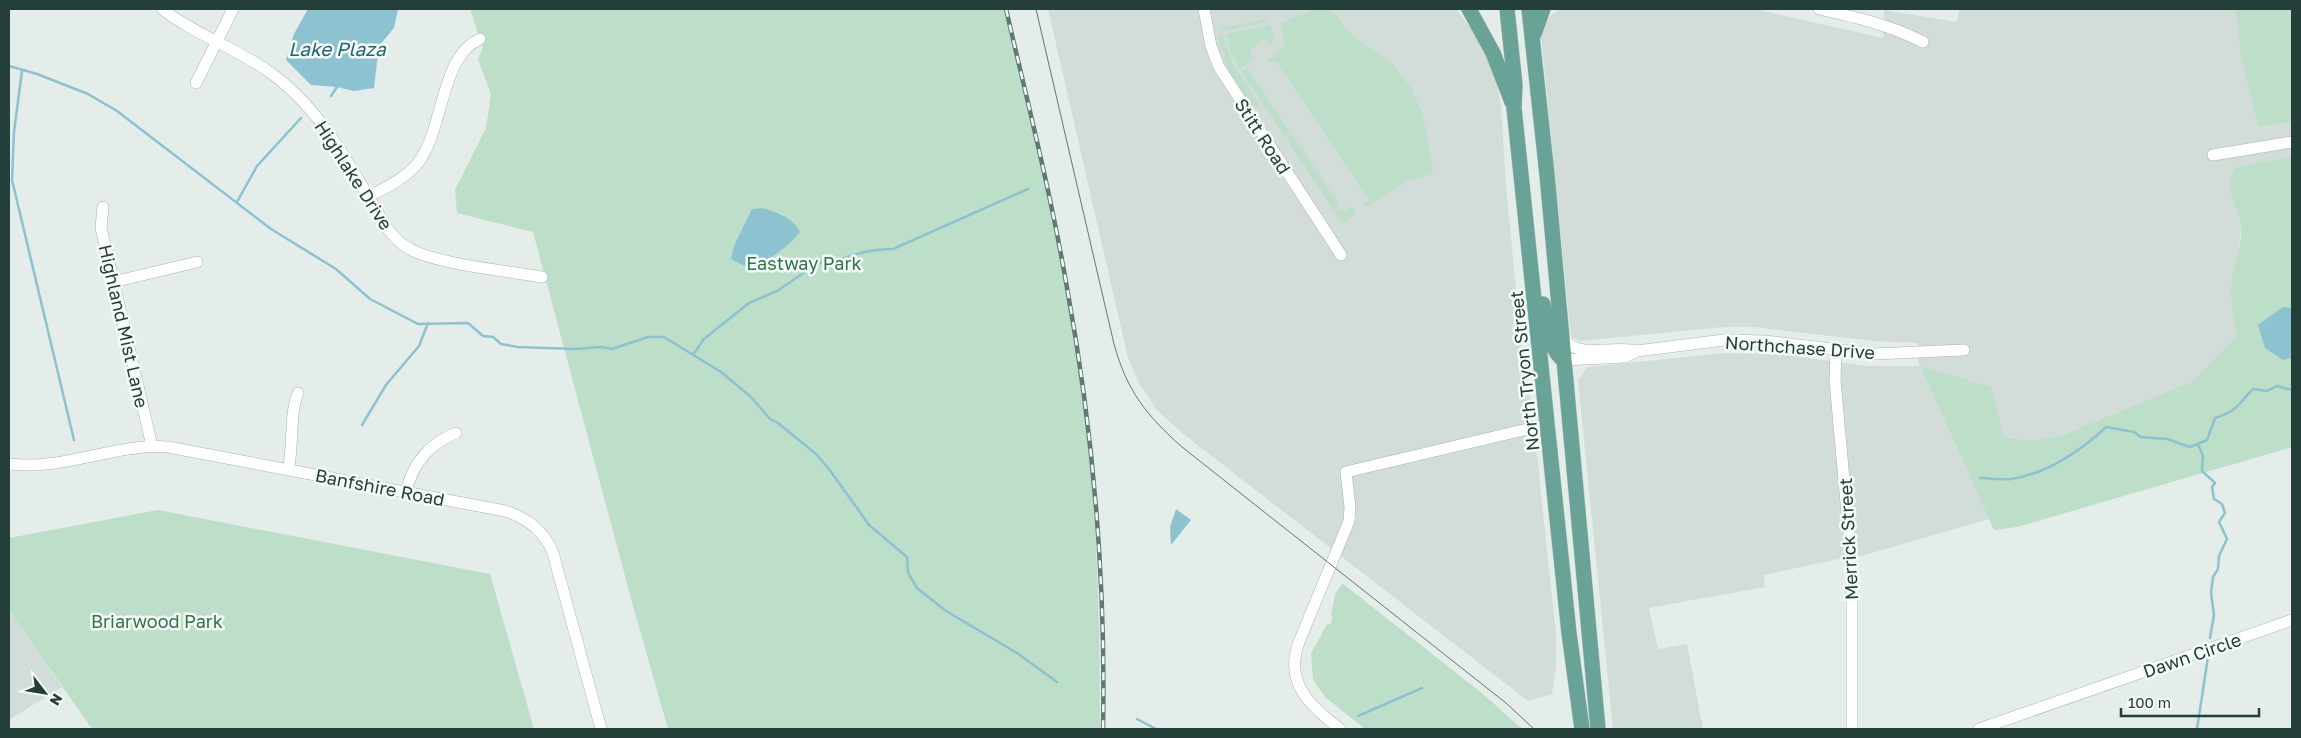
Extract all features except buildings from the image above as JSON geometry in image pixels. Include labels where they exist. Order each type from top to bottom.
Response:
[{"type":"main road","points":[[1469,9],[1493,53],[1514,108]]},
{"type":"main road","name":"North Tryon Street","points":[[1507,9],[1515,85],[1514,108],[1549,424],[1569,634],[1582,729]]},
{"type":"main road","points":[[1529,9],[1598,729]]},
{"type":"main road","points":[[1532,38],[1543,9]]},
{"type":"main road","points":[[1532,266],[1549,326],[1552,348],[1557,356],[1564,360]]},
{"type":"street","name":"Highlake Drive","points":[[162,9],[182,23],[256,63],[298,96],[337,145],[387,228],[410,249],[449,260],[542,277]]},
{"type":"street","points":[[196,83],[233,9]]},
{"type":"street","name":"Stitt Road","points":[[1204,9],[1211,46],[1219,67],[1341,255]]},
{"type":"street","points":[[1819,9],[1900,30],[1923,42]]},
{"type":"street","points":[[368,197],[394,182],[417,164],[431,139],[457,60],[466,48],[480,39]]},
{"type":"street","points":[[2212,156],[2292,142]]},
{"type":"street","name":"Highland Mist Lane","points":[[103,207],[101,228],[152,446]]},
{"type":"street","points":[[113,282],[197,262]]},
{"type":"street","name":"Northchase Drive","points":[[1562,339],[1570,347],[1579,350],[1624,348],[1637,351]]},
{"type":"street","name":"Northchase Drive","points":[[1564,360],[1625,357],[1637,351],[1724,340],[1764,341],[1874,354],[1964,350]]},
{"type":"street","name":"Merrick Street","points":[[1836,350],[1835,380],[1852,569],[1852,729]]},
{"type":"street","points":[[288,470],[292,454],[295,408],[298,393]]},
{"type":"street","points":[[1340,729],[1307,701],[1298,681],[1295,661],[1298,645],[1348,526],[1350,507],[1346,472],[1549,424]]},
{"type":"street","points":[[406,492],[415,466],[421,458],[442,438],[456,433]]},
{"type":"street","name":"Banfshire Road","points":[[9,464],[52,465],[152,446],[505,511],[526,520],[542,534],[553,553],[601,729]]},
{"type":"street","name":"Dawn Circle","points":[[1979,729],[2292,620]]},
{"type":"shaded area","points":[[1048,9],[1457,10],[1479,40],[1495,74],[1501,105],[1506,185],[1522,354],[1532,409],[1556,634],[1556,667],[1552,694],[1528,701],[1182,433],[1157,410],[1139,383],[1128,358]]},
{"type":"shaded area","points":[[1559,9],[1755,9],[1883,38],[1884,10],[1957,22],[1959,9],[2292,9],[2292,156],[2236,167],[2231,193],[2241,227],[2238,257],[2231,286],[2236,337],[2193,381],[2065,434],[2032,441],[2004,437],[1920,366],[1989,519],[1865,555],[1764,575],[1765,587],[1649,608],[1658,649],[1687,644],[1703,729],[1613,729],[1578,380],[1588,367],[1724,353],[1780,354],[1866,366],[1919,366],[1918,343],[1874,341],[1753,327],[1723,327],[1580,341],[1571,337],[1540,25]]},
{"type":"shaded area","points":[[9,610],[62,687],[9,720]]},
{"type":"green space","name":"Eastway Park","points":[[470,9],[1006,9],[1060,246],[1077,342],[1092,475],[1097,560],[1100,729],[668,729],[633,606],[533,232],[457,213],[455,190],[486,128],[491,94],[478,59],[483,47]]},
{"type":"green space","points":[[1315,9],[1330,9],[1355,38],[1392,64],[1412,89],[1423,115],[1433,169],[1432,174],[1407,181],[1367,207],[1363,204],[1369,200],[1276,61],[1270,63],[1268,61],[1284,45],[1281,23]]},
{"type":"green space","points":[[2236,9],[2292,9],[2292,122],[2258,126],[2241,56]]},
{"type":"green space","points":[[1264,19],[1269,22],[1223,31],[1222,28]]},
{"type":"green space","points":[[1270,25],[1273,36],[1272,44],[1270,46],[1265,39],[1249,50],[1254,58],[1240,69],[1232,55],[1226,34]]},
{"type":"green space","points":[[1223,35],[1232,63],[1259,105],[1257,107],[1252,105],[1230,72],[1217,37]]},
{"type":"green space","points":[[1247,67],[1290,132],[1285,136],[1241,71]]},
{"type":"green space","points":[[1292,134],[1340,206],[1334,211],[1286,138]]},
{"type":"green space","points":[[2292,156],[2292,447],[2017,527],[1994,530],[1920,366],[1991,387],[2004,437],[2032,441],[2065,434],[2193,381],[2236,337],[2231,287],[2239,249],[2241,226],[2230,189],[2232,174],[2236,167]]},
{"type":"green space","points":[[1352,206],[1356,214],[1342,223],[1335,213],[1341,209],[1344,212]]},
{"type":"green space","name":"Briarwood Park","points":[[158,510],[490,574],[534,729],[92,729],[9,610],[9,538]]},
{"type":"green space","points":[[1342,583],[1483,694],[1522,729],[1365,729],[1325,697],[1313,679],[1311,654],[1327,624],[1330,625],[1335,595]]},
{"type":"water","name":"Lake Plaza","points":[[308,9],[398,9],[394,28],[379,46],[374,88],[354,91],[337,87],[311,85],[286,60],[294,34]]},
{"type":"water","points":[[763,208],[789,219],[800,232],[783,249],[767,260],[752,266],[746,266],[731,259],[734,246],[752,209]]},
{"type":"water","points":[[2283,307],[2292,308],[2292,358],[2283,360],[2265,348],[2258,325]]},
{"type":"water","points":[[1176,509],[1191,520],[1171,545],[1170,527]]},
{"type":"waterway","points":[[9,66],[37,74],[88,94],[117,111],[271,229],[336,269],[370,299],[418,324],[468,323],[483,336],[493,337],[501,344],[518,347],[575,349],[601,347],[612,349],[648,337],[664,337],[721,372],[750,396],[770,419],[778,423],[816,454],[869,525],[907,557],[908,573],[917,588],[946,611],[1017,653],[1057,682]]},
{"type":"waterway","points":[[22,71],[14,132],[12,180],[74,440]]},
{"type":"waterway","points":[[331,96],[337,87]]},
{"type":"waterway","points":[[237,202],[257,166],[301,118]]},
{"type":"waterway","points":[[693,355],[704,339],[749,303],[777,291],[820,262],[826,265],[858,254],[875,250],[893,249],[1028,189]]},
{"type":"waterway","points":[[362,425],[386,385],[419,346],[428,323]]},
{"type":"waterway","points":[[1980,478],[2011,479],[2050,467],[2086,445],[2106,427],[2134,432],[2141,437],[2167,439],[2190,447],[2207,440],[2215,418],[2233,410],[2253,389],[2267,391],[2277,386],[2292,390]]},
{"type":"waterway","points":[[2198,444],[2203,456],[2202,471],[2215,483],[2212,487],[2214,499],[2222,504],[2225,513],[2219,522],[2227,539],[2219,556],[2218,569],[2213,577],[2211,593],[2214,615],[2210,638]]},
{"type":"waterway","points":[[2197,729],[2208,657]]},
{"type":"waterway","points":[[1358,716],[1422,688]]},
{"type":"waterway","points":[[1137,719],[1156,729]]},
{"type":"tram line","points":[[1036,9],[1114,344],[1125,375],[1139,401],[1158,424],[1182,447],[1506,703],[1534,729]]},
{"type":"railway","points":[[1006,9],[1053,213],[1084,393],[1100,561],[1103,729]]}]
